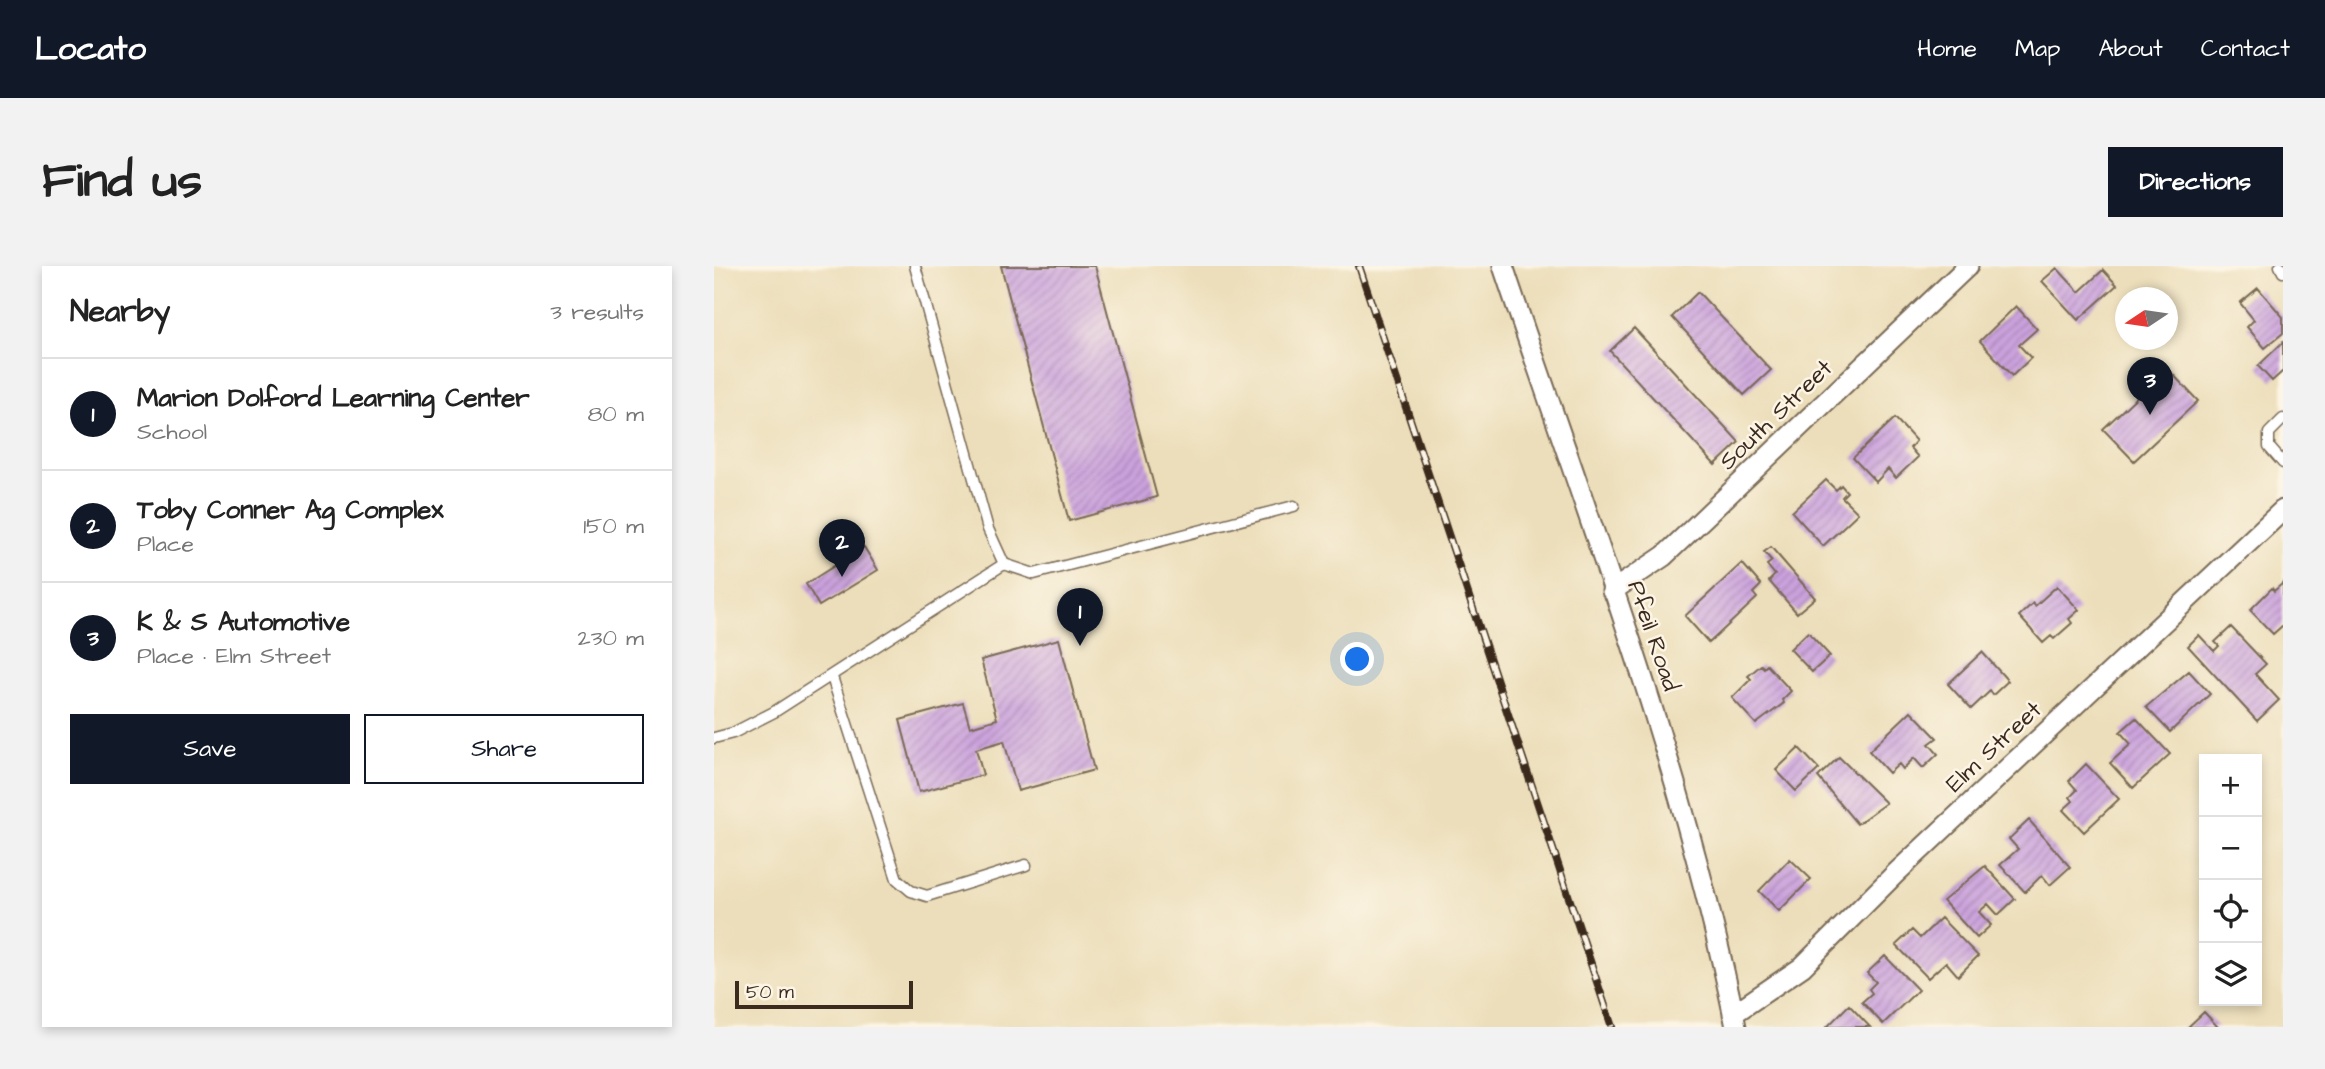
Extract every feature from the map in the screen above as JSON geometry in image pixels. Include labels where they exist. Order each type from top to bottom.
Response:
[{"type":"street","name":"Pfeil Road","points":[[1503,266],[1656,720],[1701,883],[1734,1020]]},
{"type":"street","name":"South Street","points":[[1612,591],[1664,556],[1968,266]]},
{"type":"street","name":"Elm Street","points":[[1734,1020],[1802,967],[1896,873],[2283,510]]},
{"type":"lane","points":[[915,266],[988,529],[1004,564],[1034,574],[1294,506]]},
{"type":"lane","points":[[2280,266],[2283,272]]},
{"type":"lane","points":[[2283,419],[2269,433],[2269,447],[2283,463]]},
{"type":"lane","points":[[714,738],[774,712],[1004,564]]},
{"type":"lane","points":[[832,677],[897,879],[911,891],[927,896],[1026,865]]},
{"type":"building","points":[[1001,266],[1095,266],[1157,497],[1069,521]]},
{"type":"building","points":[[2057,268],[2079,292],[2103,270],[2117,285],[2078,320],[2042,281]]},
{"type":"building","points":[[2258,288],[2283,317],[2283,333],[2265,348],[2247,327],[2254,320],[2240,303]]},
{"type":"building","points":[[1698,292],[1771,370],[1744,395],[1672,317]]},
{"type":"building","points":[[2016,306],[2037,329],[2019,345],[2031,358],[2012,376],[1980,341]]},
{"type":"building","points":[[1634,328],[1739,442],[1715,465],[1610,351]]},
{"type":"building","points":[[2283,342],[2283,371],[2272,381],[2258,366]]},
{"type":"building","points":[[2167,368],[2198,401],[2134,461],[2103,429]]},
{"type":"building","points":[[1895,418],[1916,441],[1910,448],[1918,457],[1896,478],[1888,469],[1876,482],[1853,458]]},
{"type":"building","points":[[1826,480],[1836,490],[1841,485],[1847,492],[1842,497],[1858,513],[1823,546],[1792,512]]},
{"type":"building","points":[[864,547],[878,570],[819,606],[806,584]]},
{"type":"building","points":[[1771,547],[1815,598],[1797,613],[1769,581],[1775,575],[1767,565],[1772,561],[1764,552]]},
{"type":"building","points":[[1742,563],[1761,585],[1753,593],[1757,598],[1709,643],[1685,616]]},
{"type":"building","points":[[2283,583],[2283,625],[2273,634],[2250,610],[2272,588],[2274,591]]},
{"type":"building","points":[[2057,586],[2079,610],[2069,619],[2072,623],[2054,639],[2051,636],[2043,643],[2019,616]]},
{"type":"building","points":[[2231,627],[2266,664],[2255,674],[2279,700],[2257,721],[2188,646],[2199,635],[2214,651],[2219,646],[2215,642]]},
{"type":"building","points":[[1808,632],[1830,656],[1812,672],[1790,649]]},
{"type":"building","points":[[1059,639],[1094,770],[1018,791],[1004,741],[976,749],[983,775],[919,792],[900,720],[963,703],[970,727],[997,719],[981,660]]},
{"type":"building","points":[[1982,652],[2008,681],[1993,695],[1990,691],[1971,709],[1948,684]]},
{"type":"building","points":[[1761,665],[1764,668],[1767,665],[1791,691],[1782,700],[1784,703],[1756,724],[1732,698],[1751,679],[1748,676]]},
{"type":"building","points":[[2189,671],[2210,694],[2170,732],[2146,707]]},
{"type":"building","points":[[1911,711],[1937,738],[1929,744],[1938,754],[1923,768],[1914,758],[1903,769],[1899,764],[1889,773],[1869,751]]},
{"type":"building","points":[[2136,718],[2170,754],[2133,788],[2110,763],[2131,744],[2120,732]]},
{"type":"building","points":[[1799,748],[1819,769],[1796,791],[1776,770]]},
{"type":"building","points":[[1839,757],[1886,803],[1857,824],[1818,777]]},
{"type":"building","points":[[2086,764],[2119,799],[2084,832],[2063,810],[2073,801],[2070,797],[2077,790],[2069,781]]},
{"type":"building","points":[[2029,820],[2070,867],[2050,885],[2042,875],[2025,892],[2000,865],[2018,849],[2009,839]]},
{"type":"building","points":[[1790,859],[1811,879],[1779,911],[1759,891]]},
{"type":"building","points":[[1985,866],[2015,899],[1998,915],[1988,904],[1979,912],[1991,925],[1977,938],[1943,901]]},
{"type":"building","points":[[1941,918],[1978,956],[1958,976],[1946,962],[1928,978],[1896,945],[1912,930],[1920,938]]},
{"type":"building","points":[[1885,956],[1918,990],[1883,1024],[1862,1002],[1872,993],[1869,989],[1876,982],[1867,973]]},
{"type":"building","points":[[1849,1005],[1870,1027],[1827,1027]]},
{"type":"building","points":[[2204,1012],[2218,1027],[2188,1027]]},
{"type":"railway","points":[[1359,266],[1612,1027]]},
{"type":"place","name":"K & S Automotive","points":[[2150,415]]},
{"type":"place","name":"Toby Conner Ag Complex","points":[[842,577]]},
{"type":"place","name":"Marion Dolford Learning Center","points":[[1080,646]]}]
